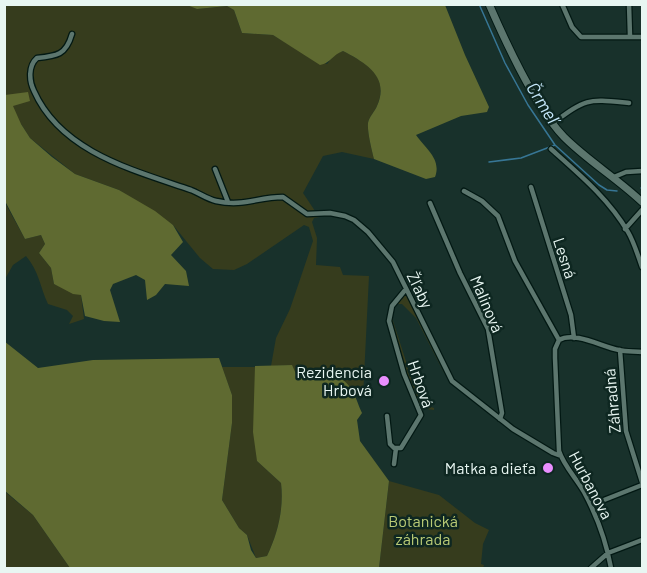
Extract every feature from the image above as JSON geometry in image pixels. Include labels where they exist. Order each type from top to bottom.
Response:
[{"type":"main road","points":[[489,4],[535,95],[553,123],[569,142],[642,202]]},
{"type":"street","points":[[562,4],[572,27],[581,36],[642,37]]},
{"type":"street","points":[[629,4],[630,36]]},
{"type":"street","name":"Žľaby","points":[[72,34],[69,44],[63,51],[50,58],[37,58],[31,67],[30,83],[46,114],[67,134],[108,161],[214,201],[246,203],[283,197],[307,214],[335,213],[350,218],[361,226],[390,257],[450,378],[527,438],[561,456]]},
{"type":"street","points":[[553,123],[574,107],[585,102],[629,103]]},
{"type":"street","points":[[551,149],[595,189],[614,210],[628,232],[642,267]]},
{"type":"street","points":[[215,169],[228,202]]},
{"type":"street","points":[[614,177],[626,172],[642,171]]},
{"type":"street","name":"Lesná","points":[[531,187],[571,315],[574,338]]},
{"type":"street","points":[[464,190],[482,201],[498,216],[515,261],[559,340],[574,338],[620,350],[642,352]]},
{"type":"street","name":"Malinová","points":[[430,203],[460,273],[488,329],[502,413],[500,419]]},
{"type":"street","points":[[625,229],[642,210]]},
{"type":"street","name":"Hrbová","points":[[396,448],[404,446],[421,415],[404,374],[389,321],[392,306],[406,289]]},
{"type":"street","name":"Hurbanova","points":[[559,340],[555,349],[555,358],[561,456],[594,513],[611,568]]},
{"type":"street","name":"Záhradná","points":[[620,350],[626,431],[642,484]]},
{"type":"street","points":[[387,416],[389,442],[396,448],[394,464]]},
{"type":"street","points":[[604,500],[642,484]]},
{"type":"street","points":[[591,568],[608,553],[642,540]]},
{"type":"green space","points":[[187,4],[197,9],[227,6],[234,10],[242,33],[273,35],[327,64],[335,54],[343,51],[360,60],[378,79],[380,96],[368,123],[374,159],[342,152],[323,156],[303,193],[319,217],[314,218],[312,222],[317,238],[316,265],[340,267],[343,275],[369,276],[363,397],[334,374],[319,372],[297,376],[291,365],[271,366],[276,338],[290,309],[313,241],[309,227],[304,225],[247,264],[234,270],[213,269],[200,258],[173,225],[119,190],[75,174],[30,138],[21,124],[5,123],[5,5]]},
{"type":"green space","points":[[187,5],[445,5],[489,107],[487,112],[461,116],[416,135],[431,154],[436,165],[435,177],[426,179],[374,159],[368,123],[377,106],[380,87],[374,72],[367,66],[343,51],[327,63],[320,65],[273,35],[242,33],[234,10],[227,6],[197,9]]},
{"type":"green space","points":[[28,92],[30,101],[13,106],[30,138],[75,174],[119,190],[155,211],[173,225],[183,242],[171,255],[186,271],[189,286],[165,284],[156,295],[147,300],[145,280],[136,275],[113,284],[110,290],[120,322],[85,316],[81,295],[73,294],[54,284],[51,268],[39,253],[45,244],[41,235],[25,239],[5,201],[5,95]]},
{"type":"green space","points":[[4,201],[25,239],[41,235],[45,244],[39,253],[51,268],[54,284],[81,295],[84,319],[69,324],[73,316],[67,310],[48,304],[37,273],[26,256],[13,265],[5,279]]},
{"type":"green space","points":[[402,296],[408,296],[446,377],[416,318],[402,304],[396,304],[392,311],[393,321],[412,380],[423,404],[434,410],[420,408],[402,364],[391,318],[392,308]]},
{"type":"green space","points":[[4,341],[38,368],[93,360],[219,358],[232,395],[232,423],[222,500],[239,528],[247,535],[256,558],[267,556],[271,547],[279,520],[282,492],[281,483],[257,461],[253,432],[255,366],[292,365],[297,376],[312,372],[325,372],[338,376],[352,390],[362,413],[357,420],[360,441],[389,481],[379,568],[70,568],[33,515],[5,491]]},
{"type":"green space","points":[[222,367],[255,367],[257,461],[281,483],[282,492],[279,520],[267,556],[256,558],[247,535],[239,528],[222,500],[232,423],[232,395]]},
{"type":"green space","name":"Botanická záhrada","points":[[389,481],[439,495],[475,523],[489,530],[483,544],[481,564],[484,565],[483,568],[379,568]]},
{"type":"green space","points":[[4,491],[33,515],[70,568],[5,568]]},
{"type":"waterway","name":"Črmeľ","points":[[479,4],[505,63],[528,105],[555,145],[599,185],[607,190],[617,191]]},
{"type":"waterway","points":[[489,162],[521,158],[555,145]]},
{"type":"place","name":"Rezidencia Hrbová","points":[[384,381]]},
{"type":"place","name":"Matka a dieťa","points":[[548,468]]}]
